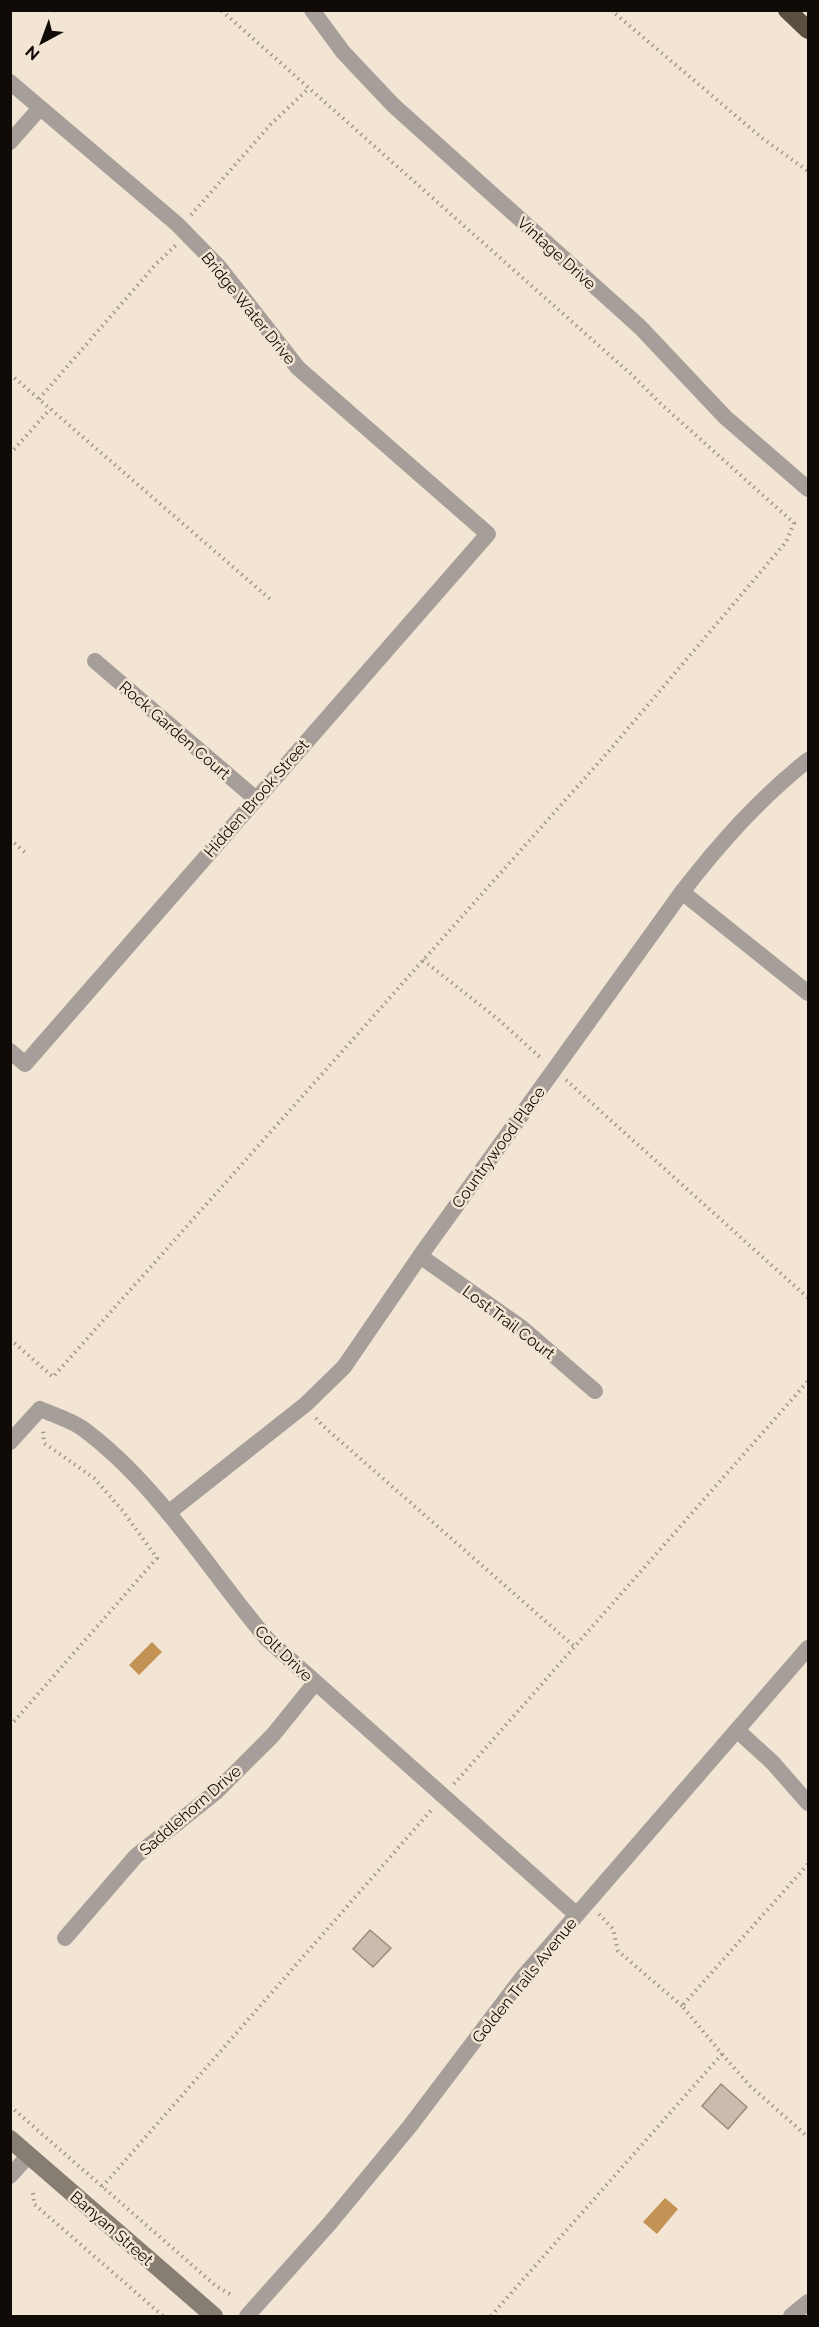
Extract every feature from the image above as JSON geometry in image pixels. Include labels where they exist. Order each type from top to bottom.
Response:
[{"type":"highway","points":[[787,10],[808,30]]},
{"type":"street","name":"Vintage Drive","points":[[312,10],[343,52],[393,105],[640,327],[725,417],[808,489]]},
{"type":"street","name":"Bridge Water Drive","points":[[10,82],[184,230],[219,267],[298,368],[488,534]]},
{"type":"street","points":[[10,142],[40,108]]},
{"type":"street","name":"Hidden Brook Street","points":[[10,1051],[25,1064],[488,534]]},
{"type":"street","name":"Rock Garden Court","points":[[95,661],[256,799]]},
{"type":"street","name":"Countrywood Place","points":[[168,1513],[306,1404],[345,1367],[420,1256],[682,892],[725,837],[783,780],[808,760]]},
{"type":"street","points":[[682,892],[808,993]]},
{"type":"street","name":"Lost Trail Court","points":[[420,1256],[522,1328],[595,1391]]},
{"type":"street","points":[[10,1442],[40,1409]]},
{"type":"street","name":"Colt Drive","points":[[40,1409],[80,1427],[122,1462],[168,1513],[230,1596],[267,1639],[444,1796],[582,1909]]},
{"type":"street","name":"Golden Trails Avenue","points":[[247,2316],[330,2223],[410,2126],[522,1978],[808,1648]]},
{"type":"street","name":"Saddlehorn Drive","points":[[65,1938],[136,1856],[216,1792],[273,1735],[315,1683]]},
{"type":"street","points":[[738,1731],[773,1763],[808,1803]]},
{"type":"street","name":"Banyan Street","points":[[10,2139],[214,2316]]},
{"type":"street","points":[[10,2176],[29,2155]]},
{"type":"street","points":[[791,2316],[808,2302]]},
{"type":"path","points":[[10,1339],[53,1377],[667,682],[786,542],[794,523],[660,404],[624,368],[220,10]]},
{"type":"path","points":[[611,10],[762,138],[808,171]]},
{"type":"path","points":[[39,399],[156,264],[270,125],[308,89]]},
{"type":"path","points":[[10,374],[270,599]]},
{"type":"path","points":[[10,454],[50,409]]},
{"type":"path","points":[[10,839],[28,855]]},
{"type":"path","points":[[423,960],[499,1020],[808,1298]]},
{"type":"path","points":[[102,2187],[808,1381]]},
{"type":"path","points":[[306,1404],[322,1425],[576,1648]]},
{"type":"path","points":[[10,1726],[157,1558],[122,1510],[94,1478],[44,1443],[40,1409]]},
{"type":"path","points":[[682,2006],[808,1864]]},
{"type":"path","points":[[582,1909],[613,1929],[618,1950],[682,2006],[750,2086],[808,2137]]},
{"type":"path","points":[[491,2316],[722,2054]]},
{"type":"path","points":[[10,2106],[216,2286],[230,2294]]},
{"type":"path","points":[[33,2193],[34,2204],[163,2316]]},
{"type":"shaded area","points":[[152,1642],[162,1652],[139,1675],[129,1665]]},
{"type":"shaded area","points":[[665,2198],[678,2209],[657,2234],[643,2222]]},
{"type":"building","points":[[370,1930],[391,1948],[373,1967],[353,1949]]},
{"type":"building","points":[[721,2084],[747,2107],[728,2129],[702,2106]]}]
